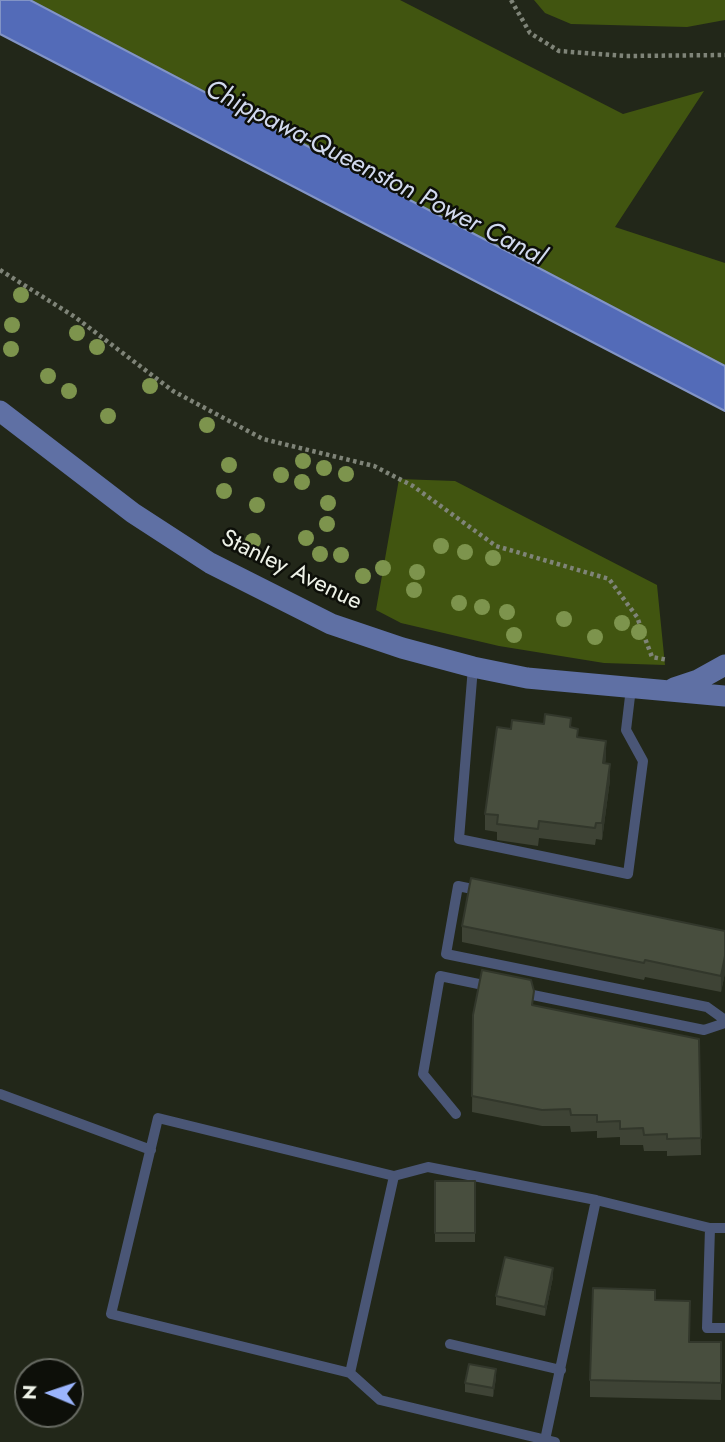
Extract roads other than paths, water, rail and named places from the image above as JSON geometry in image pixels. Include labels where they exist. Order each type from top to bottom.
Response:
[{"type":"main road","name":"Stanley Avenue","points":[[0,411],[133,513],[211,563],[331,624],[401,648],[527,678],[725,696]]},
{"type":"main road","points":[[662,691],[698,680],[725,665]]},
{"type":"lane","points":[[473,667],[459,839],[628,874],[643,761],[626,730],[631,688]]},
{"type":"lane","points":[[456,1114],[423,1074],[440,976],[704,1030],[725,1021],[707,1007],[446,954],[458,886],[498,894]]},
{"type":"lane","points":[[0,1094],[151,1150]]},
{"type":"lane","points":[[596,1200],[561,1370],[550,1441],[517,1437],[380,1400],[350,1373],[111,1314],[158,1118],[394,1176],[428,1167],[596,1200],[710,1227],[725,1228]]},
{"type":"lane","points":[[350,1373],[394,1176]]},
{"type":"lane","points":[[710,1227],[707,1328],[725,1328]]},
{"type":"lane","points":[[450,1344],[561,1370]]},
{"type":"water","name":"Chippawa-Queenston Power Canal","points":[[0,0],[30,0],[725,366],[725,411],[0,34]]}]
